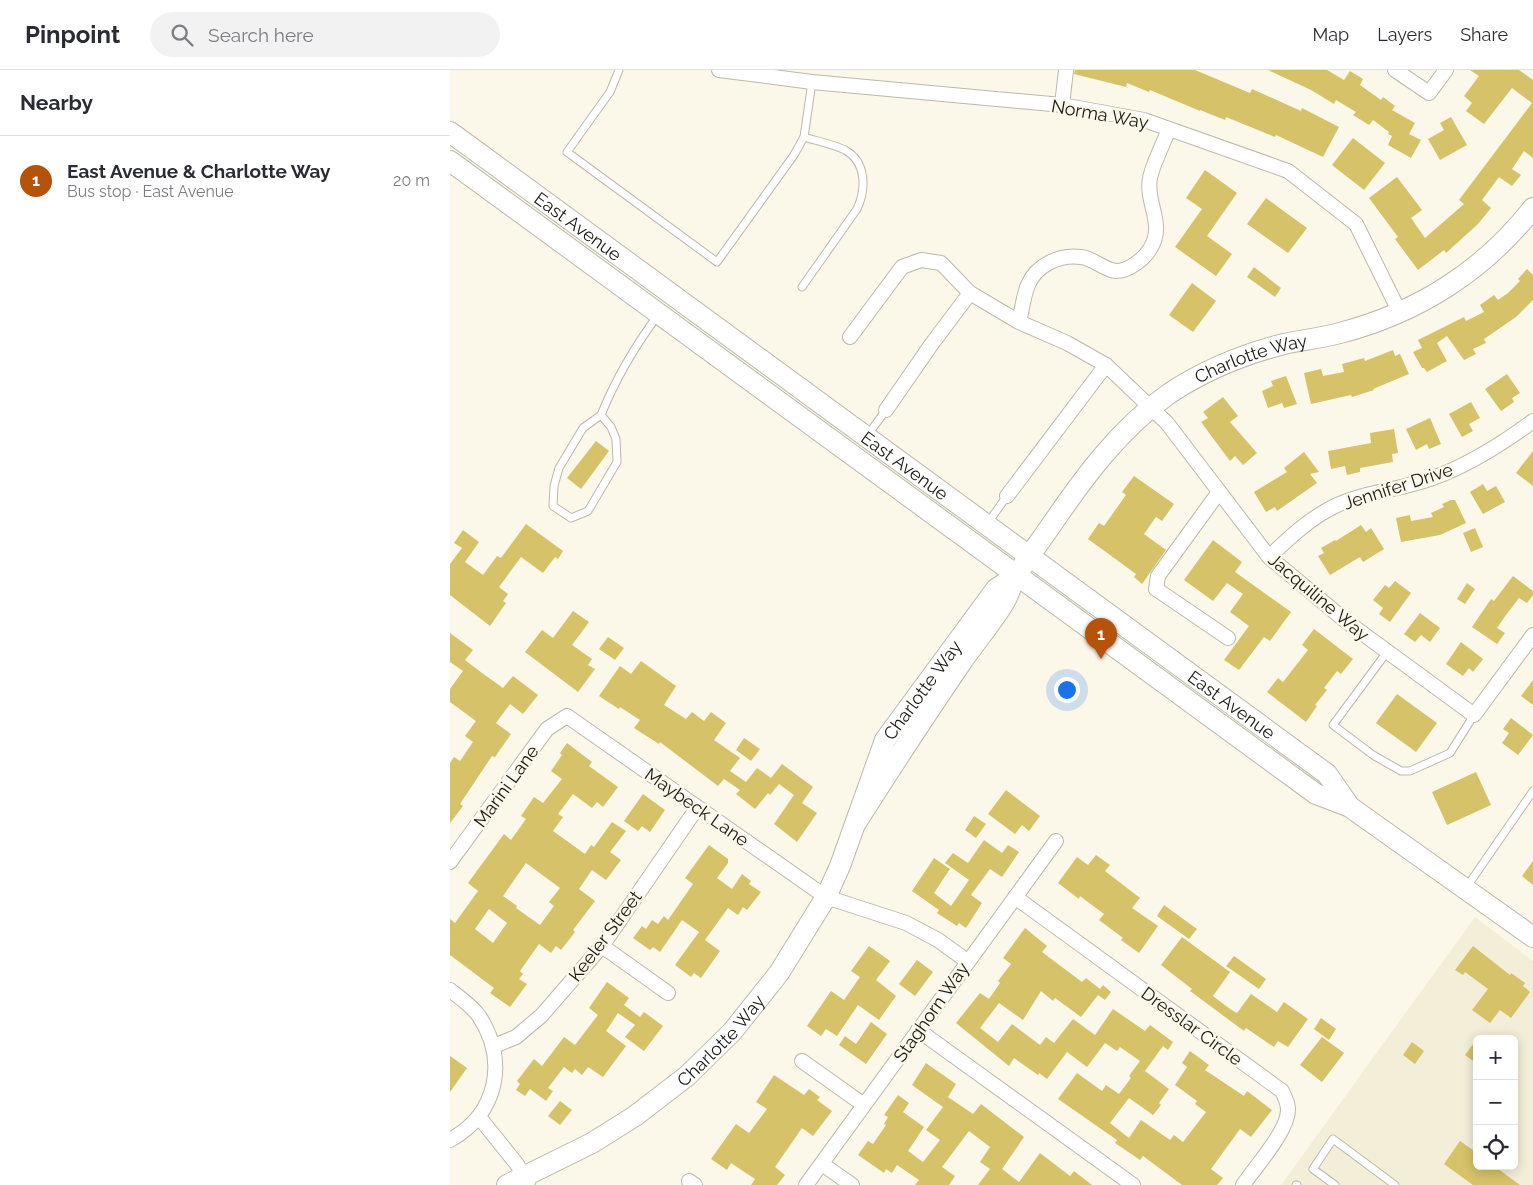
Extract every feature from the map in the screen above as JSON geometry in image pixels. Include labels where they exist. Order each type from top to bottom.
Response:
[{"type":"main road","name":"East Avenue","points":[[450,132],[1327,774],[1350,807]]},
{"type":"main road","name":"East Avenue","points":[[450,161],[1316,794],[1350,807],[1533,937]]},
{"type":"main road","name":"Charlotte Way","points":[[508,1185],[528,1181],[635,1116],[663,1096],[732,1032],[779,973],[826,897],[840,866],[885,740],[996,589],[1016,576],[1100,458],[1124,430],[1170,393],[1228,362],[1258,351],[1355,329],[1400,313],[1436,294],[1461,278],[1506,239],[1533,208]]},
{"type":"street","name":"Norma Way","points":[[719,70],[812,82],[1062,105],[1144,120],[1288,171],[1356,224],[1400,313]]},
{"type":"street","points":[[1062,105],[1066,70]]},
{"type":"street","points":[[1395,70],[1428,92],[1446,70]]},
{"type":"street","points":[[1020,322],[1028,284],[1041,268],[1054,259],[1081,257],[1116,271],[1132,267],[1150,249],[1156,234],[1156,219],[1151,200],[1149,179],[1169,129]]},
{"type":"street","name":"Jacquiline Way","points":[[850,337],[902,267],[921,260],[941,263],[970,293],[1020,322],[1067,343],[1106,365],[1150,409],[1167,423],[1268,557],[1347,622],[1474,715]]},
{"type":"street","points":[[886,410],[970,293]]},
{"type":"street","points":[[1008,496],[1106,365]]},
{"type":"street","name":"Jennifer Drive","points":[[1268,557],[1314,519],[1336,506],[1430,479],[1456,468],[1511,438],[1533,421]]},
{"type":"street","points":[[1219,492],[1158,576],[1156,589],[1228,638]]},
{"type":"street","points":[[1474,715],[1533,635]]},
{"type":"street","name":"Maybeck Lane","points":[[567,716],[826,897],[906,923],[938,940],[967,961]]},
{"type":"street","name":"Marini Lane","points":[[450,862],[547,729],[567,716]]},
{"type":"street","name":"Keeler Street","points":[[494,1046],[516,1036],[541,1016],[602,946],[697,808]]},
{"type":"street","name":"Staghorn Way","points":[[806,1185],[1056,841]]},
{"type":"street","name":"Dresslar Circle","points":[[1015,897],[1282,1091],[1288,1103],[1289,1111],[1283,1129],[1243,1185]]},
{"type":"street","points":[[602,946],[668,993]]},
{"type":"street","points":[[450,990],[478,1014],[494,1046],[494,1082],[489,1101],[479,1117],[464,1132],[450,1140]]},
{"type":"street","points":[[918,1030],[1133,1185]]},
{"type":"street","points":[[802,1061],[864,1105]]},
{"type":"street","points":[[479,1117],[528,1181]]},
{"type":"street","points":[[822,1164],[852,1185]]},
{"type":"lane","points":[[619,70],[610,92],[567,152],[717,262],[794,155],[804,137],[812,82]]},
{"type":"lane","points":[[802,287],[857,209],[862,198],[864,186],[861,171],[855,158],[845,150],[804,137]]},
{"type":"lane","points":[[601,415],[611,427],[616,438],[617,462],[588,511],[571,518],[553,506],[554,486],[559,468],[583,428],[601,415],[620,373],[638,342],[659,314]]},
{"type":"lane","points":[[867,437],[886,410]]},
{"type":"lane","points":[[986,526],[1008,496]]},
{"type":"lane","points":[[1387,652],[1333,725],[1374,755],[1401,771],[1410,771],[1450,753],[1474,715]]},
{"type":"lane","points":[[1466,888],[1530,801],[1533,791]]},
{"type":"lane","points":[[1335,1185],[1313,1169],[1333,1139],[1395,1185]]},
{"type":"shaded area","points":[[1475,917],[1533,961],[1533,1185],[1281,1185]]},
{"type":"building","points":[[1075,70],[1195,70],[1250,93],[1252,89],[1301,111],[1302,108],[1339,127],[1323,157],[1276,135],[1275,137],[1226,117],[1225,120],[1150,90],[1149,92],[1127,83],[1126,87],[1074,74]]},
{"type":"building","points":[[1268,70],[1327,70],[1344,80],[1350,71],[1363,79],[1360,85],[1381,100],[1383,97],[1395,106],[1392,110],[1415,123],[1409,134],[1421,140],[1411,158],[1388,145],[1392,136],[1373,120],[1369,125],[1353,115],[1356,112],[1336,100],[1334,104],[1311,90]]},
{"type":"building","points":[[1470,70],[1519,70],[1533,80],[1533,158],[1524,151],[1512,169],[1521,175],[1512,186],[1499,177],[1482,200],[1491,208],[1478,224],[1446,253],[1444,250],[1418,270],[1395,239],[1398,237],[1369,198],[1397,177],[1422,210],[1411,218],[1425,238],[1464,204],[1459,200],[1532,103],[1512,88],[1484,124],[1466,111],[1472,103],[1464,96],[1479,76]]},
{"type":"building","points":[[1451,117],[1467,145],[1440,160],[1428,139],[1444,130],[1440,123]]},
{"type":"building","points":[[1353,138],[1385,163],[1364,190],[1332,165]]},
{"type":"building","points":[[1205,170],[1237,193],[1207,236],[1232,254],[1216,276],[1175,247],[1202,209],[1186,198]]},
{"type":"building","points":[[1266,198],[1307,228],[1288,253],[1247,224]]},
{"type":"building","points":[[1254,267],[1281,288],[1275,297],[1247,277]]},
{"type":"building","points":[[1527,269],[1533,275],[1533,300],[1516,317],[1484,339],[1486,343],[1473,349],[1476,354],[1464,360],[1447,336],[1437,343],[1447,361],[1427,372],[1422,368],[1413,352],[1422,348],[1418,340],[1464,317],[1466,321],[1484,312],[1480,305],[1494,295],[1498,300],[1508,293],[1520,281],[1518,279]]},
{"type":"building","points":[[1192,283],[1216,301],[1193,332],[1169,315]]},
{"type":"building","points":[[1393,350],[1395,356],[1400,354],[1409,374],[1374,390],[1352,397],[1351,395],[1311,404],[1304,373],[1321,369],[1323,376],[1344,372],[1342,364],[1364,358],[1365,361]]},
{"type":"building","points":[[1507,374],[1520,393],[1512,398],[1514,402],[1501,411],[1485,389]]},
{"type":"building","points":[[1286,376],[1297,404],[1284,408],[1282,403],[1268,408],[1262,391],[1273,386],[1271,381]]},
{"type":"building","points":[[1223,397],[1238,416],[1230,422],[1257,453],[1243,465],[1235,456],[1230,461],[1201,422],[1208,418],[1203,412]]},
{"type":"building","points":[[1471,402],[1480,418],[1469,424],[1473,431],[1462,437],[1449,414]]},
{"type":"building","points":[[1430,418],[1441,444],[1429,449],[1427,444],[1416,450],[1406,429]]},
{"type":"building","points":[[1394,429],[1398,453],[1392,454],[1393,462],[1360,468],[1360,472],[1347,475],[1345,466],[1331,469],[1328,451],[1371,443],[1370,433]]},
{"type":"building","points":[[596,441],[609,451],[581,489],[567,478]]},
{"type":"building","points":[[1533,451],[1533,486],[1516,473]]},
{"type":"building","points":[[1304,452],[1319,472],[1310,474],[1317,483],[1277,511],[1275,507],[1266,512],[1254,492],[1287,472],[1284,468]]},
{"type":"building","points":[[1134,476],[1174,504],[1162,521],[1156,517],[1144,534],[1166,550],[1142,584],[1134,577],[1136,574],[1088,539],[1099,523],[1104,526],[1126,495],[1122,492]]},
{"type":"building","points":[[1483,484],[1487,491],[1496,486],[1505,502],[1483,514],[1470,492]]},
{"type":"building","points":[[1455,500],[1466,523],[1440,535],[1401,542],[1396,518],[1410,515],[1411,521],[1433,517],[1431,513],[1444,507],[1442,504]]},
{"type":"building","points":[[526,524],[563,551],[558,559],[555,557],[543,573],[521,557],[499,587],[508,594],[503,601],[506,603],[490,626],[450,595],[450,564],[462,548],[454,543],[463,530],[479,542],[465,562],[483,575],[497,556],[501,558]]},
{"type":"building","points":[[1361,525],[1366,532],[1371,528],[1384,549],[1363,562],[1360,557],[1330,575],[1318,556],[1324,553],[1321,548]]},
{"type":"building","points":[[1475,528],[1483,547],[1471,552],[1463,533]]},
{"type":"building","points":[[1213,540],[1242,562],[1235,572],[1291,612],[1270,641],[1264,637],[1239,670],[1224,660],[1249,626],[1230,612],[1243,594],[1227,583],[1213,601],[1184,580]]},
{"type":"building","points":[[1513,576],[1533,591],[1533,595],[1527,603],[1519,598],[1506,615],[1497,628],[1505,633],[1497,644],[1472,627],[1491,599],[1494,601]]},
{"type":"building","points":[[1395,581],[1411,593],[1390,622],[1379,614],[1383,608],[1373,600],[1385,585],[1389,588]]},
{"type":"building","points":[[1467,583],[1475,589],[1465,604],[1457,599]]},
{"type":"building","points":[[573,611],[589,622],[572,645],[592,659],[588,665],[595,669],[578,692],[525,652],[542,630],[553,638]]},
{"type":"building","points":[[1420,613],[1440,628],[1430,642],[1421,635],[1415,642],[1404,634]]},
{"type":"building","points":[[1314,629],[1353,659],[1341,674],[1337,671],[1324,688],[1327,690],[1315,705],[1317,706],[1306,722],[1267,692],[1278,678],[1283,682],[1308,650],[1302,645]]},
{"type":"building","points":[[450,633],[473,650],[465,660],[503,688],[513,676],[538,695],[523,714],[510,704],[496,723],[511,734],[495,757],[492,756],[460,804],[463,806],[450,823],[450,763],[454,757],[460,761],[473,742],[465,736],[476,721],[450,702],[450,689],[463,671],[450,662]]},
{"type":"building","points":[[608,637],[624,648],[615,660],[599,649]]},
{"type":"building","points":[[1461,642],[1483,659],[1473,672],[1469,668],[1463,676],[1446,664]]},
{"type":"building","points":[[641,661],[676,686],[664,705],[686,719],[692,712],[704,721],[711,712],[726,723],[714,740],[740,758],[730,771],[746,782],[757,768],[771,778],[782,764],[813,787],[802,803],[817,813],[797,842],[774,824],[794,795],[779,784],[770,795],[768,793],[755,809],[736,794],[740,790],[724,779],[718,786],[660,742],[659,744],[634,728],[640,720],[599,696],[620,666],[631,674]]},
{"type":"building","points":[[1533,680],[1533,705],[1521,696]]},
{"type":"building","points":[[1397,694],[1437,723],[1416,752],[1376,723]]},
{"type":"building","points":[[1511,718],[1533,735],[1518,755],[1502,743],[1509,733],[1503,729]]},
{"type":"building","points":[[744,738],[760,749],[751,761],[736,750]]},
{"type":"building","points":[[567,743],[592,762],[589,766],[618,787],[603,807],[597,802],[592,808],[573,794],[558,814],[563,817],[553,831],[585,854],[591,845],[594,847],[612,822],[626,831],[610,852],[621,860],[606,880],[592,870],[579,889],[595,901],[573,930],[575,932],[561,950],[556,946],[551,953],[539,944],[520,971],[523,974],[519,979],[527,984],[510,1007],[490,993],[494,988],[450,955],[450,919],[455,923],[478,891],[468,883],[504,834],[511,840],[526,819],[521,816],[534,797],[543,803],[562,779],[551,771],[562,755],[560,753]],"holes":[[[526,863],[560,888],[549,902],[554,906],[540,925],[503,896]],[[489,909],[507,923],[493,943],[475,929]]]},
{"type":"building","points":[[1476,772],[1491,805],[1447,825],[1432,792]]},
{"type":"building","points":[[1006,790],[1040,816],[1029,831],[1022,825],[1015,834],[988,814]]},
{"type":"building","points":[[643,794],[665,810],[650,832],[642,826],[638,831],[624,821]]},
{"type":"building","points":[[974,816],[986,824],[976,838],[965,830]]},
{"type":"building","points":[[984,840],[1002,853],[1008,845],[1019,852],[1002,877],[990,869],[971,895],[982,903],[966,928],[959,923],[957,926],[937,913],[939,910],[912,891],[934,858],[950,869],[934,893],[951,906],[969,880],[945,863],[953,853],[968,863]]},
{"type":"building","points":[[709,845],[728,859],[728,863],[717,878],[732,889],[742,874],[751,881],[749,884],[761,892],[747,910],[743,907],[738,915],[728,908],[705,940],[720,951],[701,978],[694,973],[691,977],[675,965],[699,932],[682,920],[660,952],[653,947],[650,950],[633,938],[642,926],[646,929],[652,920],[658,924],[664,916],[668,920],[693,884],[685,878]]},
{"type":"building","points":[[1096,855],[1110,865],[1105,871],[1140,898],[1132,908],[1158,926],[1139,953],[1099,920],[1104,914],[1080,896],[1079,899],[1058,883],[1077,857],[1088,865]]},
{"type":"building","points":[[1533,861],[1533,885],[1522,876]]},
{"type":"building","points":[[1164,905],[1197,929],[1189,939],[1157,916]]},
{"type":"building","points":[[1025,928],[1047,946],[1042,952],[1082,982],[1086,978],[1100,989],[1103,985],[1111,992],[1105,1000],[1098,995],[1081,1017],[1055,998],[1053,1001],[1041,991],[1023,1020],[999,1003],[980,1028],[998,1042],[1012,1024],[1040,1045],[1046,1037],[1054,1043],[1073,1019],[1095,1035],[1113,1009],[1145,1031],[1150,1025],[1173,1042],[1168,1050],[1163,1046],[1145,1071],[1169,1089],[1159,1103],[1161,1105],[1153,1115],[1129,1098],[1110,1123],[1129,1138],[1141,1120],[1170,1140],[1174,1135],[1183,1142],[1206,1112],[1195,1104],[1197,1101],[1175,1085],[1187,1067],[1182,1063],[1190,1051],[1209,1065],[1205,1070],[1244,1096],[1247,1091],[1272,1110],[1251,1137],[1240,1129],[1211,1169],[1223,1178],[1217,1185],[1182,1185],[1143,1156],[1140,1160],[1115,1143],[1117,1140],[1058,1099],[1077,1073],[1102,1091],[1106,1085],[1119,1094],[1131,1078],[1129,1076],[1140,1061],[1120,1047],[1117,1051],[1105,1043],[1087,1067],[1067,1052],[1047,1079],[1014,1058],[1009,1066],[956,1023],[980,993],[989,999],[1000,983],[998,981],[1011,964],[1003,958]]},
{"type":"building","points":[[1182,937],[1230,972],[1213,996],[1230,1009],[1237,1013],[1251,994],[1277,1012],[1284,1002],[1308,1019],[1288,1047],[1278,1041],[1274,1047],[1246,1028],[1244,1031],[1190,991],[1192,989],[1161,965]]},
{"type":"building","points":[[869,946],[890,961],[876,980],[896,996],[879,1020],[858,1005],[837,1036],[826,1029],[821,1036],[807,1026],[831,991],[844,1000],[860,977],[851,971]]},
{"type":"building","points":[[1473,946],[1510,975],[1511,973],[1525,983],[1523,986],[1530,992],[1511,1018],[1500,1010],[1490,1023],[1472,1010],[1488,989],[1465,972],[1463,975],[1455,970]]},
{"type":"building","points":[[1234,956],[1266,979],[1259,989],[1226,966]]},
{"type":"building","points":[[917,960],[933,972],[915,996],[899,984]]},
{"type":"building","points":[[607,982],[629,998],[624,1005],[640,1017],[644,1012],[663,1026],[644,1051],[625,1037],[635,1025],[618,1013],[606,1031],[626,1046],[603,1077],[588,1067],[582,1075],[575,1069],[572,1073],[564,1067],[548,1088],[553,1091],[546,1101],[530,1089],[525,1096],[516,1090],[520,1084],[517,1081],[534,1059],[542,1066],[564,1037],[575,1045],[598,1015],[589,1008]]},
{"type":"building","points":[[1321,1018],[1336,1029],[1329,1040],[1314,1029]]},
{"type":"building","points":[[871,1022],[887,1034],[866,1064],[839,1045],[845,1036],[856,1044]]},
{"type":"building","points":[[1322,1037],[1344,1053],[1322,1082],[1300,1065]]},
{"type":"building","points":[[1412,1042],[1424,1051],[1415,1064],[1403,1055]]},
{"type":"building","points":[[1473,1044],[1473,1061],[1465,1055]]},
{"type":"building","points":[[450,1056],[467,1068],[450,1092]]},
{"type":"building","points":[[926,1063],[956,1084],[948,1097],[973,1114],[981,1104],[1024,1137],[1002,1169],[1019,1182],[1040,1153],[1070,1176],[1074,1171],[1092,1185],[978,1185],[990,1169],[980,1162],[990,1147],[969,1131],[942,1167],[955,1176],[949,1185],[915,1185],[919,1180],[897,1165],[892,1173],[886,1169],[884,1173],[858,1155],[868,1141],[873,1144],[886,1125],[884,1124],[888,1117],[884,1115],[898,1095],[909,1103],[903,1112],[924,1127],[908,1151],[923,1162],[940,1140],[926,1130],[943,1107],[912,1085]]},
{"type":"building","points":[[774,1075],[804,1095],[809,1089],[820,1097],[817,1100],[832,1111],[813,1136],[802,1128],[775,1167],[785,1175],[777,1185],[751,1185],[755,1179],[731,1163],[727,1170],[711,1159],[736,1124],[749,1133],[767,1109],[756,1102]]},
{"type":"building","points":[[560,1101],[572,1110],[560,1125],[548,1116]]},
{"type":"building","points":[[1460,1141],[1473,1150],[1473,1170],[1499,1170],[1520,1185],[1473,1185],[1444,1164]]},
{"type":"place","name":"East Avenue & Charlotte Way","points":[[1101,659]]}]
